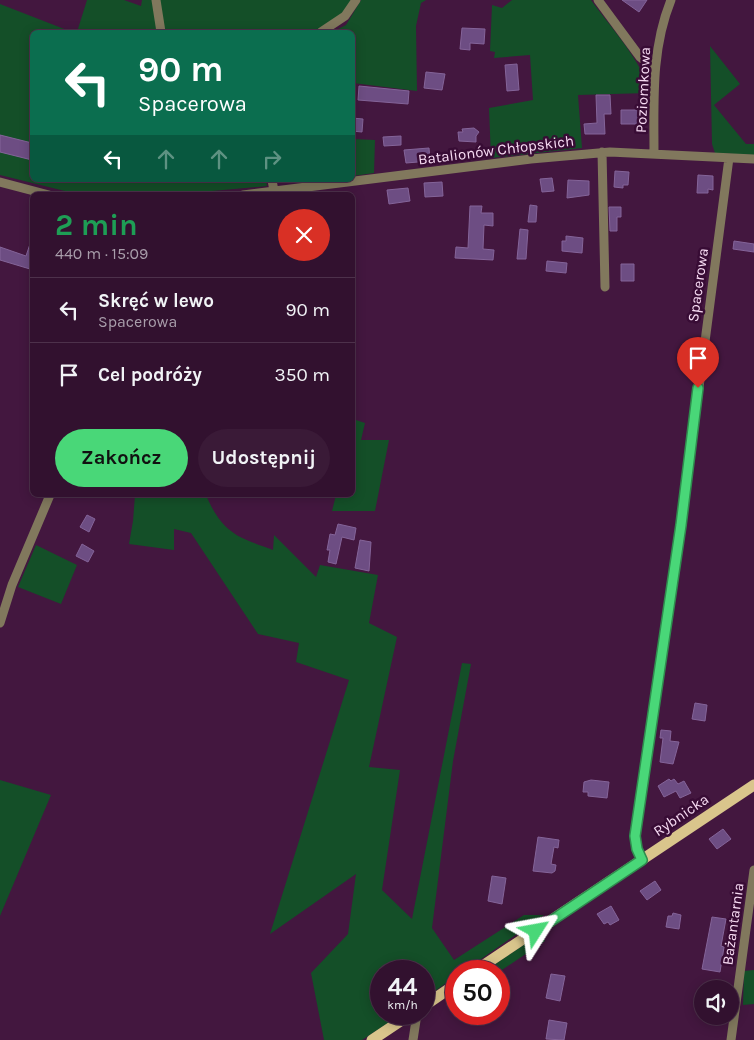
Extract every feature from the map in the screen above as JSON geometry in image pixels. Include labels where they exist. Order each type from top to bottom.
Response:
[{"type":"main road","name":"Rybnicka","points":[[492,960],[754,785]]},
{"type":"main road","points":[[372,1040],[395,1025]]},
{"type":"street","points":[[156,0],[161,30]]},
{"type":"street","points":[[324,30],[345,16],[356,0]]},
{"type":"street","points":[[598,0],[640,57],[655,69]]},
{"type":"street","name":"Poziomkowa","points":[[654,153],[655,69],[660,32],[671,0]]},
{"type":"street","points":[[602,152],[605,287]]},
{"type":"street","name":"Batalionów Chłopskich","points":[[355,181],[602,152],[754,159]]},
{"type":"street","name":"Spacerowa","points":[[642,860],[637,849],[635,836],[681,525],[729,158]]},
{"type":"street","points":[[0,182],[38,192]]},
{"type":"street","points":[[272,182],[274,191]]},
{"type":"street","name":"Batalionów Chłopskich","points":[[266,192],[346,182]]},
{"type":"street","points":[[0,623],[12,585],[49,497]]},
{"type":"street","name":"Bażantarnia","points":[[731,1040],[754,870]]},
{"type":"street","points":[[413,1040],[415,1025]]},
{"type":"green space","points":[[87,0],[124,0],[141,6],[142,0],[351,0],[345,16],[316,30],[78,30]]},
{"type":"green space","points":[[361,0],[426,0],[421,3],[416,26],[417,91],[355,83],[355,30],[336,30],[346,25]]},
{"type":"green space","points":[[512,0],[591,0],[634,58],[646,82],[648,93],[578,95],[582,148],[491,158],[489,108],[533,100],[530,55],[494,58],[495,52],[490,51],[492,5],[502,8]]},
{"type":"green space","points":[[0,4],[67,30],[30,30],[30,182],[266,182],[267,186],[201,192],[69,192],[0,175]]},
{"type":"green space","points":[[710,46],[740,84],[714,105],[746,144],[754,144],[754,155],[715,153],[712,144]]},
{"type":"green space","points":[[355,139],[375,140],[374,173],[355,176]]},
{"type":"green space","points":[[355,420],[365,423],[361,440],[389,440],[375,511],[332,511],[336,497],[355,497]]},
{"type":"green space","points":[[135,497],[207,497],[218,517],[232,532],[273,550],[274,535],[316,577],[320,565],[378,575],[369,623],[397,637],[369,767],[400,770],[382,890],[412,919],[462,663],[471,664],[453,761],[432,928],[454,960],[445,960],[445,984],[435,991],[435,960],[370,960],[370,1025],[385,1025],[362,1040],[324,1040],[311,973],[348,934],[356,874],[270,934],[349,680],[296,662],[299,643],[258,634],[191,533],[174,529],[174,550],[129,544]]},
{"type":"green space","points":[[36,545],[77,565],[61,604],[18,587]]},
{"type":"green space","points":[[0,780],[51,795],[0,916]]},
{"type":"green space","points":[[524,915],[544,915],[480,960],[454,960]]},
{"type":"green space","points":[[541,933],[545,941],[510,965],[510,960],[501,960]]},
{"type":"green space","points":[[754,970],[754,1004],[743,1005],[744,971]]},
{"type":"building","points":[[622,0],[647,0],[639,12]]},
{"type":"building","points":[[462,28],[485,29],[484,44],[470,43],[470,50],[460,49]]},
{"type":"building","points":[[517,64],[519,90],[507,91],[505,65]]},
{"type":"building","points":[[426,72],[445,74],[442,90],[424,88]]},
{"type":"building","points":[[359,86],[409,91],[408,104],[358,100]]},
{"type":"building","points":[[596,95],[610,95],[611,114],[604,114],[605,134],[585,134],[584,124],[597,123]]},
{"type":"building","points":[[621,110],[638,110],[639,124],[621,124]]},
{"type":"building","points":[[355,118],[363,119],[362,132],[355,131]]},
{"type":"building","points":[[474,128],[479,132],[476,136],[476,142],[459,141],[458,132],[463,132],[462,129]]},
{"type":"building","points":[[0,135],[30,142],[30,160],[0,152]]},
{"type":"building","points":[[401,136],[401,145],[384,146],[383,137]]},
{"type":"building","points":[[429,148],[430,161],[406,163],[404,150]]},
{"type":"building","points":[[615,171],[629,172],[628,185],[623,185],[623,188],[614,187]]},
{"type":"building","points":[[698,175],[713,176],[713,190],[708,189],[708,193],[697,193]]},
{"type":"building","points":[[552,178],[554,191],[542,192],[540,179]]},
{"type":"building","points":[[568,180],[589,181],[589,195],[567,198]]},
{"type":"building","points":[[442,182],[443,196],[425,197],[424,183]]},
{"type":"building","points":[[408,188],[410,201],[389,204],[387,190]]},
{"type":"building","points":[[530,205],[537,206],[536,222],[528,222]]},
{"type":"building","points":[[470,206],[482,206],[481,213],[493,213],[493,226],[484,225],[483,249],[494,250],[493,260],[455,258],[456,247],[468,248]]},
{"type":"building","points":[[609,207],[621,207],[621,217],[617,217],[617,231],[610,231]]},
{"type":"building","points":[[520,229],[528,230],[526,259],[517,259]]},
{"type":"building","points":[[566,236],[583,238],[582,253],[562,251],[562,241],[566,241]]},
{"type":"building","points":[[734,241],[754,244],[754,252],[733,249]]},
{"type":"building","points":[[30,244],[30,269],[0,260],[0,247],[26,256]]},
{"type":"building","points":[[547,261],[567,263],[566,273],[546,271]]},
{"type":"building","points":[[621,264],[634,264],[634,281],[621,281]]},
{"type":"building","points":[[87,515],[95,519],[89,532],[80,527]]},
{"type":"building","points":[[338,524],[356,528],[354,540],[342,537],[336,564],[328,562],[330,550],[327,550],[330,534],[335,535]]},
{"type":"building","points":[[360,540],[371,542],[369,571],[355,568]]},
{"type":"building","points":[[82,544],[94,551],[88,562],[76,556]]},
{"type":"building","points":[[695,703],[707,705],[705,721],[692,719]]},
{"type":"building","points":[[661,730],[671,731],[670,741],[679,742],[673,764],[660,762],[663,738],[660,738]]},
{"type":"building","points":[[669,779],[671,781],[674,779],[678,784],[684,781],[691,793],[680,798],[676,791],[664,797],[658,786]]},
{"type":"building","points":[[591,780],[609,782],[607,798],[588,796],[588,792],[583,792],[584,782]]},
{"type":"building","points":[[723,829],[731,839],[717,849],[709,839]]},
{"type":"building","points":[[538,837],[559,840],[558,848],[554,847],[551,864],[556,865],[555,871],[552,873],[533,871]]},
{"type":"building","points":[[492,876],[506,878],[502,904],[488,901]]},
{"type":"building","points":[[655,881],[661,890],[647,900],[640,891]]},
{"type":"building","points":[[611,906],[619,920],[610,925],[608,922],[604,924],[597,914]]},
{"type":"building","points":[[673,913],[681,915],[679,929],[666,927],[668,916],[672,916]]},
{"type":"building","points":[[712,917],[726,919],[721,946],[724,947],[720,972],[702,969]]},
{"type":"building","points":[[551,974],[565,976],[560,1001],[546,998]]},
{"type":"building","points":[[549,1020],[567,1023],[564,1040],[546,1039]]},
{"type":"route","points":[[536,931],[642,860],[637,849],[635,836],[681,525],[698,388]]}]
